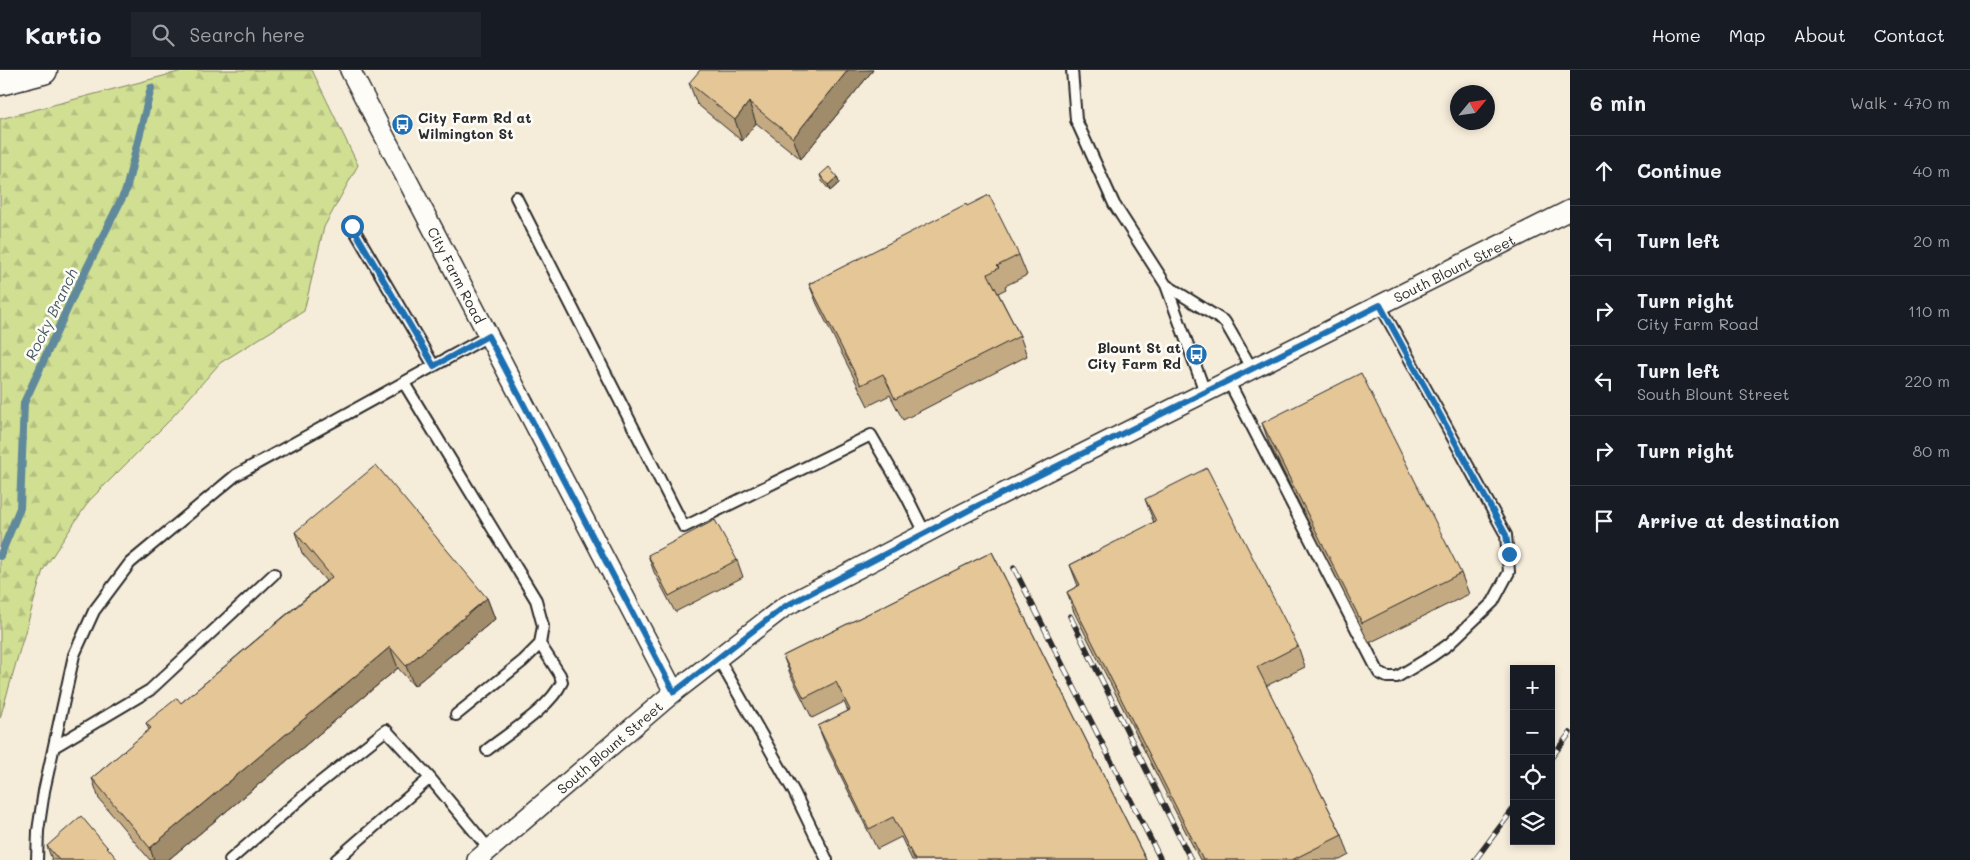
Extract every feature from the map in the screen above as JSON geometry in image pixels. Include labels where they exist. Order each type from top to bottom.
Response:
[{"type":"main road","points":[[0,81],[43,70]]},
{"type":"street","name":"City Farm Road","points":[[350,70],[674,692]]},
{"type":"street","name":"South Blount Street","points":[[483,854],[674,692],[784,607],[925,533],[1570,210]]},
{"type":"lane","points":[[1072,70],[1076,120],[1114,204],[1166,285],[1205,392]]},
{"type":"lane","points":[[516,197],[684,527],[871,435],[907,497],[925,533]]},
{"type":"lane","points":[[352,226],[434,366]]},
{"type":"lane","points":[[1166,285],[1225,322],[1252,369]]},
{"type":"lane","points":[[1228,380],[1379,673],[1387,677],[1397,677],[1449,644],[1493,602],[1509,572],[1509,554],[1506,535],[1380,305]]},
{"type":"lane","points":[[37,860],[38,831],[64,694],[74,655],[94,611],[130,563],[236,475],[488,336]]},
{"type":"lane","points":[[404,383],[536,600],[543,626],[540,644],[523,661],[456,715]]},
{"type":"lane","points":[[54,747],[150,690],[274,574]]},
{"type":"lane","points":[[487,750],[549,702],[558,691],[562,682],[560,675],[540,644]]},
{"type":"lane","points":[[718,658],[790,783],[827,860]]},
{"type":"lane","points":[[230,860],[313,788],[386,730],[430,778],[483,854]]},
{"type":"lane","points":[[336,860],[430,778]]},
{"type":"green space","points":[[186,70],[312,70],[358,165],[324,227],[304,311],[220,363],[167,423],[89,501],[43,570],[0,718],[0,119]]},
{"type":"building","points":[[700,70],[848,70],[793,138],[749,102],[735,120],[689,83]]},
{"type":"building","points":[[829,167],[837,177],[828,185],[820,175]]},
{"type":"building","points":[[989,195],[1019,255],[997,266],[999,268],[988,274],[1020,336],[895,399],[883,374],[861,385],[809,284],[966,204],[967,206]]},
{"type":"building","points":[[1361,373],[1461,573],[1362,623],[1262,423]]},
{"type":"building","points":[[376,465],[487,598],[406,666],[390,647],[150,848],[92,778],[151,728],[146,723],[177,698],[181,703],[332,577],[295,532]]},
{"type":"building","points":[[1207,468],[1298,646],[1257,667],[1342,835],[1292,860],[1203,860],[1067,592],[1080,585],[1070,565],[1156,521],[1145,499]]},
{"type":"building","points":[[715,520],[737,560],[669,596],[648,555]]},
{"type":"building","points":[[992,552],[1146,860],[915,860],[893,817],[869,829],[818,726],[850,710],[836,682],[804,698],[783,656]]},
{"type":"building","points":[[81,816],[118,860],[59,860],[47,846]]},
{"type":"waterway","name":"Rocky Branch","points":[[0,556],[20,508],[24,403],[74,294],[126,190],[151,88]]},
{"type":"railway","points":[[1014,568],[1161,860]]},
{"type":"railway","points":[[1070,616],[1191,860]]},
{"type":"railway","points":[[1553,755],[1570,733]]},
{"type":"railway","points":[[1475,860],[1510,813]]},
{"type":"place","name":"City Farm Rd at Wilmington St","points":[[402,125]]},
{"type":"place","name":"Blount St at City Farm Rd","points":[[1197,355]]},
{"type":"route","points":[[352,226],[434,366],[488,336],[674,692],[784,607],[971,509],[1380,305],[1506,535],[1509,554]]}]
